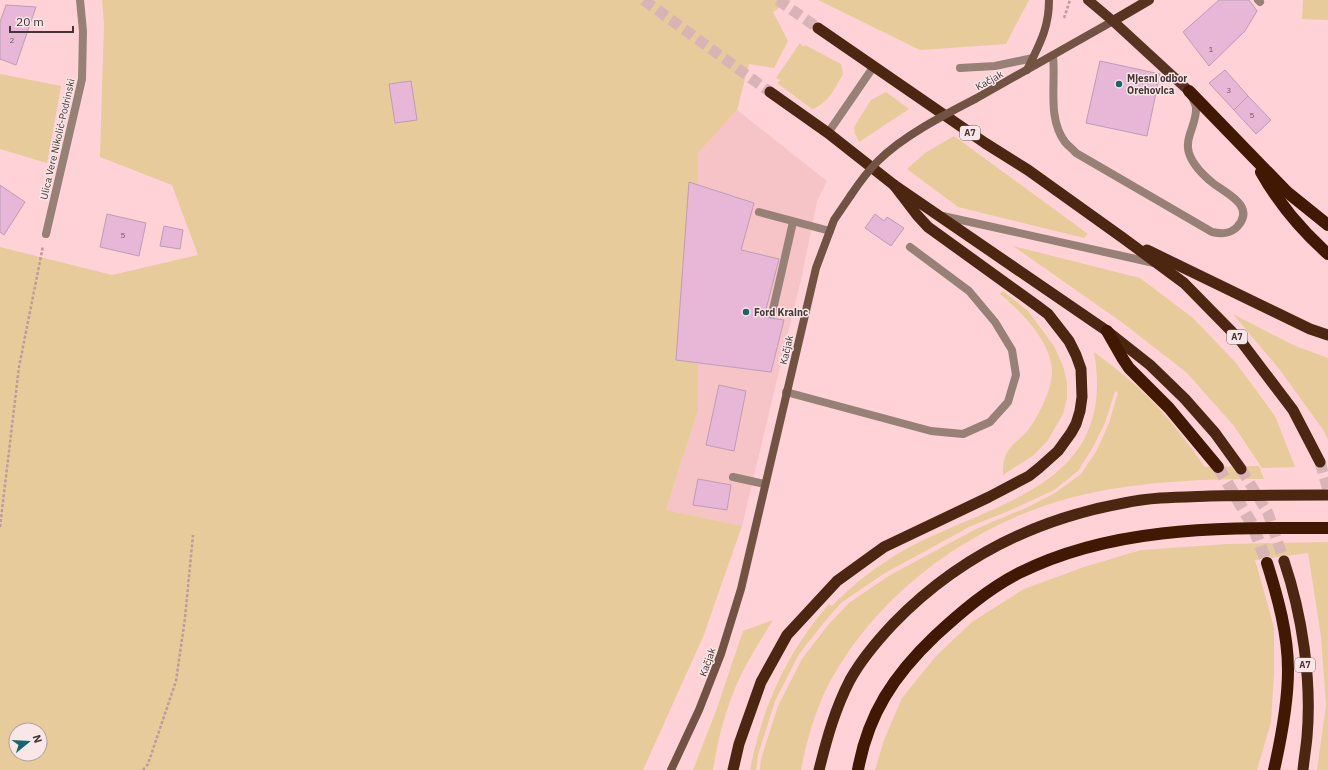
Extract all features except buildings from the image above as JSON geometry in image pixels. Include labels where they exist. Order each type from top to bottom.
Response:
[{"type":"highway","name":"A7","points":[[818,28],[985,143],[1028,170],[1184,283],[1240,340],[1293,410],[1320,462]]},
{"type":"highway","points":[[1189,91],[1287,192],[1328,225]]},
{"type":"highway","points":[[770,92],[828,133],[894,185],[1107,331],[1150,365],[1185,399],[1215,433],[1241,469]]},
{"type":"highway","points":[[1253,157],[1284,208],[1302,229],[1328,254]]},
{"type":"highway","points":[[733,770],[739,744],[761,682],[787,635],[837,580],[884,546],[989,497],[1029,476],[1044,464],[1066,441],[1076,424],[1080,411],[1082,397],[1080,369],[1070,341],[1059,326],[1048,314],[928,227],[917,216],[894,185]]},
{"type":"highway","points":[[1123,238],[1310,329],[1328,335]]},
{"type":"highway","points":[[1107,331],[1129,368],[1169,408],[1218,467]]},
{"type":"highway","points":[[819,770],[831,722],[844,693],[851,679],[879,639],[911,606],[946,577],[989,549],[1032,529],[1077,513],[1125,502],[1170,497],[1328,495]]},
{"type":"highway","points":[[858,770],[860,758],[873,718],[893,682],[919,652],[957,615],[989,591],[1019,573],[1054,558],[1100,543],[1147,534],[1236,528],[1328,528]]},
{"type":"highway","name":"A7","points":[[1284,561],[1298,612],[1308,694],[1307,736],[1302,770]]},
{"type":"highway","points":[[1267,563],[1282,614],[1288,670],[1279,747],[1274,770]]},
{"type":"main road","points":[[1027,70],[1045,30],[1049,15],[1049,0]]},
{"type":"main road","points":[[1088,0],[1189,91]]},
{"type":"main road","points":[[1113,21],[1149,0]]},
{"type":"main road","name":"Kačjak","points":[[671,770],[699,710],[721,654],[741,589],[816,268],[834,220],[878,160],[896,146],[949,112],[1053,56],[1113,21]]},
{"type":"street","name":"Ulica Vere Nikolić-Podrinski","points":[[46,234],[82,79],[83,31],[80,0]]},
{"type":"street","points":[[1053,56],[1055,119],[1058,130],[1065,142],[1076,153],[1212,232],[1223,234],[1233,231],[1241,222],[1244,213],[1241,205],[1232,195],[1214,183],[1196,167],[1189,152],[1189,139],[1195,120],[1196,107],[1189,91]]},
{"type":"street","points":[[960,68],[995,66],[1033,58]]},
{"type":"street","points":[[828,133],[874,66]]},
{"type":"street","points":[[759,212],[830,231]]},
{"type":"street","points":[[938,215],[1156,263]]},
{"type":"street","points":[[772,314],[793,222]]},
{"type":"street","points":[[786,392],[931,431],[963,434],[990,422],[1008,402],[1016,375],[1012,350],[995,322],[969,292],[910,247]]},
{"type":"street","points":[[733,477],[765,484]]},
{"type":"path","points":[[1062,24],[1070,0]]},
{"type":"path","points":[[0,527],[19,367],[46,234]]},
{"type":"path","points":[[143,770],[148,764],[176,681],[185,618],[193,535]]},
{"type":"shaded area","points":[[102,0],[791,0],[773,12],[788,41],[774,68],[749,64],[737,110],[698,153],[698,410],[666,510],[742,526],[703,637],[643,770],[0,770],[0,247],[112,275],[198,255],[172,185],[100,157],[104,23]]},
{"type":"shaded area","points":[[818,0],[1029,0],[1006,44],[920,50]]},
{"type":"shaded area","points":[[1303,0],[1328,0],[1328,20],[1302,19]]},
{"type":"shaded area","points":[[800,43],[803,47],[805,45],[841,64],[843,74],[827,99],[818,107],[812,109],[777,83],[781,80],[776,78]]},
{"type":"shaded area","points":[[0,74],[61,86],[47,163],[0,149]]},
{"type":"shaded area","points":[[886,92],[909,109],[859,142],[855,134],[854,127],[871,100]]},
{"type":"shaded area","points":[[737,110],[827,181],[817,201],[802,275],[742,526],[666,510],[698,410],[698,153]]},
{"type":"shaded area","points":[[954,136],[1088,234],[1084,238],[958,207],[907,169],[925,153]]},
{"type":"shaded area","points":[[1013,246],[1140,278],[1193,318],[1236,363],[1275,416],[1295,467],[1262,468],[1234,426],[1187,373],[1123,323]]},
{"type":"shaded area","points":[[1003,291],[1028,311],[1054,346],[1063,366],[1067,382],[1067,398],[1063,414],[1048,440],[1034,455],[1003,475],[1006,454],[1029,429],[1041,409],[1048,393],[1052,370],[1050,359],[1041,338],[1017,309],[1000,294]]},
{"type":"shaded area","points":[[1233,314],[1293,345],[1328,358],[1328,440],[1324,431],[1280,370]]},
{"type":"shaded area","points":[[1094,352],[1143,392],[1157,406],[1205,467],[1259,466],[1264,479],[1175,482],[1130,486],[1086,494],[1048,505],[1010,519],[975,537],[941,559],[909,584],[880,612],[855,643],[833,676],[822,698],[806,746],[801,770],[760,770],[761,759],[778,706],[802,659],[828,625],[849,603],[890,575],[978,528],[1028,507],[1055,493],[1081,474],[1097,450],[1109,423],[1118,393],[1115,391],[1105,423],[1093,447],[1078,471],[1054,490],[1011,510],[971,526],[885,573],[841,603],[799,654],[775,701],[758,755],[756,770],[750,770],[755,746],[769,702],[778,681],[800,642],[829,604],[832,606],[876,568],[906,549],[1011,501],[1042,483],[1069,461],[1087,433],[1096,397]]},
{"type":"shaded area","points":[[1328,542],[1328,770],[1317,770],[1326,705],[1321,636],[1308,553],[1255,560],[1274,627],[1274,673],[1271,722],[1257,770],[875,770],[884,740],[902,698],[936,656],[972,622],[1024,589],[1084,567],[1141,550],[1228,544]]},
{"type":"shaded area","points":[[773,620],[745,666],[732,696],[716,751],[713,770],[693,770],[716,711],[743,631]]},
{"type":"tunnel","points":[[644,0],[770,92]]},
{"type":"tunnel","points":[[778,0],[818,28]]},
{"type":"tunnel","points":[[1320,462],[1328,490]]},
{"type":"tunnel","points":[[1218,467],[1252,524],[1267,563]]},
{"type":"tunnel","points":[[1241,469],[1268,513],[1284,561]]},
{"type":"place","name":"Mjesni odbor Orehovica","points":[[1119,84]]},
{"type":"place","name":"Ford Krainc","points":[[746,312]]}]
